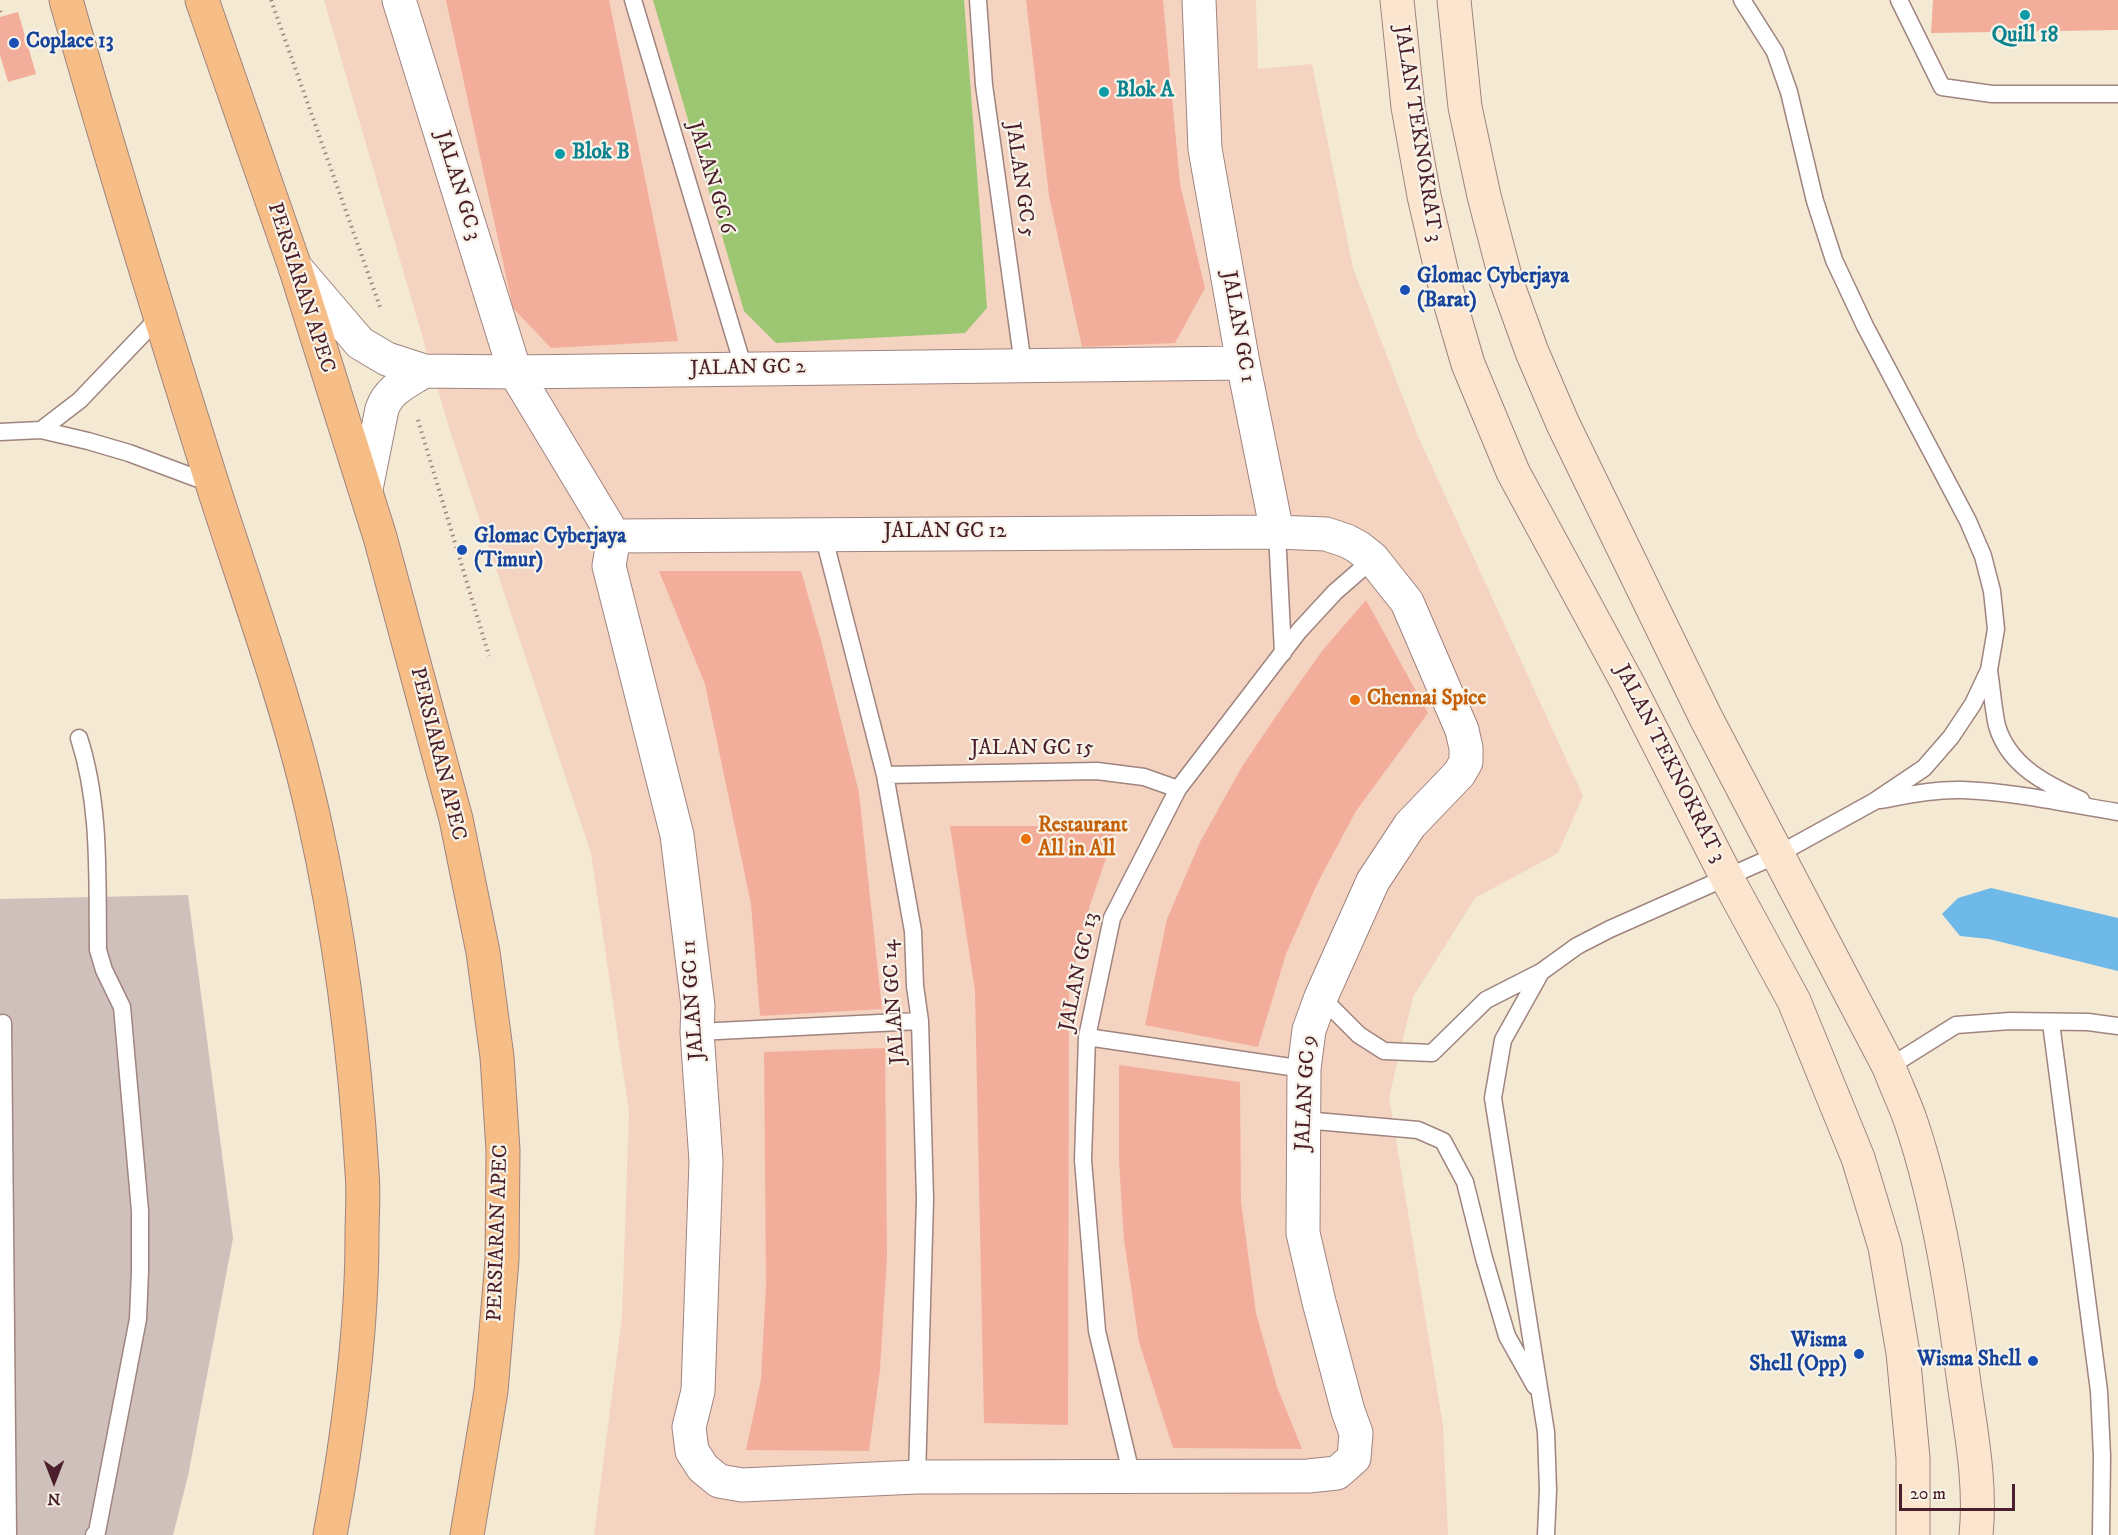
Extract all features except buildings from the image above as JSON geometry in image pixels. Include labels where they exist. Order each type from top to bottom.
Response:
[{"type":"main road","points":[[66,0],[160,316],[284,706],[314,817],[336,926],[348,1017],[363,1176],[362,1283],[353,1380],[330,1535]]},
{"type":"main road","name":"PERSIARAN APEC","points":[[202,0],[295,267],[366,489],[456,819],[483,952],[497,1057],[503,1150],[502,1260],[491,1391],[466,1535]]},
{"type":"main road","name":"JALAN TEKNOKRAT 3","points":[[1397,0],[1408,107],[1424,196],[1443,278],[1468,364],[1513,472],[1628,684],[1727,878],[1794,1001],[1858,1158],[1885,1247],[1902,1353],[1913,1458],[1912,1535]]},
{"type":"main road","points":[[1455,0],[1465,107],[1484,196],[1506,280],[1532,352],[1602,507],[1706,718],[1889,1067],[1911,1122],[1933,1204],[1958,1334],[1975,1477],[1978,1511],[1976,1535]]},
{"type":"street","name":"JALAN GC 3","points":[[399,0],[515,372],[614,536]]},
{"type":"street","name":"JALAN GC 1","points":[[1199,0],[1205,149],[1243,363],[1277,532]]},
{"type":"street","name":"JALAN GC 2","points":[[295,267],[360,343],[416,377],[515,372],[1243,363]]},
{"type":"street","points":[[366,489],[386,399],[393,390],[416,377]]},
{"type":"street","name":"JALAN GC 12","points":[[614,536],[1277,532],[1326,534],[1347,541],[1372,559]]},
{"type":"street","name":"JALAN GC 11","points":[[614,536],[609,566],[677,835],[698,1006],[697,1032],[706,1161],[698,1391],[689,1427],[692,1451],[703,1468],[719,1481],[742,1485],[917,1477]]},
{"type":"street","name":"JALAN GC 9","points":[[1132,1477],[1308,1476],[1336,1473],[1354,1458],[1356,1433],[1318,1302],[1303,1233],[1304,1069],[1309,1030],[1372,881],[1410,825],[1459,774],[1466,762],[1462,730],[1407,602],[1372,559]]},
{"type":"street","points":[[917,1477],[1132,1477]]},
{"type":"lane","name":"JALAN GC 6","points":[[633,0],[744,369]]},
{"type":"lane","name":"JALAN GC 5","points":[[978,0],[984,85],[1023,365]]},
{"type":"lane","points":[[1459,46],[1471,0]]},
{"type":"lane","points":[[1321,997],[1359,1035],[1384,1051],[1432,1053],[1486,1000],[1542,972],[1577,946],[1610,929],[1777,855],[1875,801],[1924,768],[1951,737],[1973,704],[1989,670],[1996,629],[1992,591],[1983,555],[1953,491],[1865,326],[1834,260],[1815,201],[1789,92],[1775,52],[1742,0]]},
{"type":"lane","points":[[1899,0],[1942,87],[1992,94],[2118,94]]},
{"type":"lane","points":[[41,430],[80,400],[160,316]]},
{"type":"lane","points":[[0,432],[41,430],[129,453],[213,485]]},
{"type":"lane","name":"JALAN GC 1","points":[[1277,532],[1283,653]]},
{"type":"lane","name":"JALAN GC 14","points":[[823,534],[885,775],[913,931],[915,986],[920,1021],[925,1199],[917,1477]]},
{"type":"lane","name":"JALAN GC 13","points":[[1132,1477],[1097,1331],[1083,1160],[1087,1037],[1112,918],[1178,789],[1299,631],[1335,592],[1372,559]]},
{"type":"lane","points":[[1989,670],[1998,727],[2010,753],[2025,770],[2052,787],[2086,803],[2118,812]]},
{"type":"lane","points":[[79,738],[86,760],[94,809],[98,950],[104,970],[122,1007],[140,1211],[138,1319],[97,1532],[94,1535]]},
{"type":"lane","name":"JALAN GC 15","points":[[885,775],[1097,771],[1144,777],[1178,789]]},
{"type":"lane","points":[[1875,801],[1963,790],[2118,812]]},
{"type":"lane","points":[[1542,972],[1503,1041],[1493,1098],[1546,1432],[1548,1490],[1546,1535]]},
{"type":"lane","points":[[697,1032],[920,1021]]},
{"type":"lane","points":[[1889,1067],[1956,1024],[2010,1021],[2088,1022],[2118,1026]]},
{"type":"lane","points":[[3,1023],[8,1535]]},
{"type":"lane","points":[[2051,1023],[2099,1391],[2102,1456],[2101,1535]]},
{"type":"lane","points":[[1087,1037],[1304,1069]]},
{"type":"lane","points":[[1304,1120],[1418,1130],[1443,1141],[1465,1182],[1484,1258],[1508,1336],[1541,1397]]},
{"type":"shaded area","points":[[324,0],[1256,0],[1258,69],[1312,64],[1353,268],[1417,434],[1583,796],[1558,853],[1475,898],[1413,997],[1389,1097],[1443,1426],[1448,1535],[594,1535],[622,1317],[629,1112],[591,853],[450,431]]},
{"type":"shaded area","points":[[188,895],[233,1238],[188,1476],[173,1535],[0,1535],[0,899]]},
{"type":"green space","points":[[653,0],[964,0],[987,308],[965,333],[776,343],[744,311]]},
{"type":"water","points":[[1991,888],[2118,918],[2118,971],[1989,939],[1960,936],[1942,914],[1958,898]]},
{"type":"place","name":"Quill 18","points":[[2025,15]]},
{"type":"place","name":"Coplace 13","points":[[14,43]]},
{"type":"place","name":"Blok A","points":[[1104,92]]},
{"type":"place","name":"Blok B","points":[[560,154]]},
{"type":"place","name":"Glomac Cyberjaya (Barat)","points":[[1405,290]]},
{"type":"place","name":"Glomac Cyberjaya (Timur)","points":[[462,550]]},
{"type":"place","name":"Chennai Spice","points":[[1355,700]]},
{"type":"place","name":"Restaurant All in All","points":[[1026,839]]},
{"type":"place","name":"Wisma Shell (Opp)","points":[[1859,1354]]},
{"type":"place","name":"Wisma Shell","points":[[2033,1361]]}]
